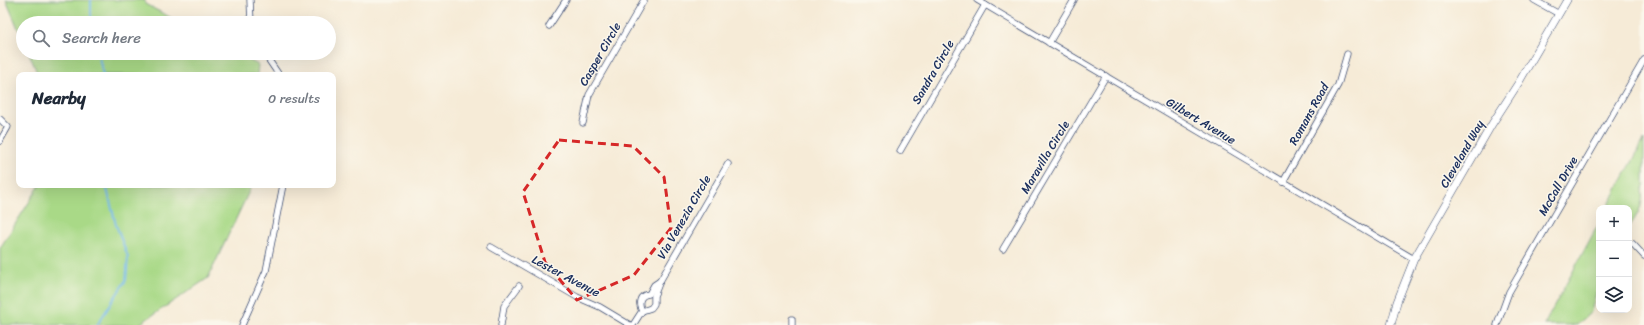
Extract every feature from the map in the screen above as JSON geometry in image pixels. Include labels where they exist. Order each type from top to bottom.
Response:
[{"type":"street","points":[[250,0],[251,16]]},
{"type":"street","points":[[549,26],[566,0]]},
{"type":"street","name":"Casper Circle","points":[[583,123],[590,95],[644,0]]},
{"type":"street","name":"Gilbert Avenue","points":[[977,0],[1414,260]]},
{"type":"street","points":[[1049,42],[1074,0]]},
{"type":"street","points":[[1534,0],[1559,14]]},
{"type":"street","name":"Cleveland Way","points":[[1391,325],[1397,302],[1414,260],[1492,124],[1520,82],[1567,0]]},
{"type":"street","name":"Sandra Circle","points":[[900,151],[985,5]]},
{"type":"street","name":"Romans Road","points":[[1283,182],[1338,85],[1348,54]]},
{"type":"street","points":[[269,60],[277,72]]},
{"type":"street","name":"McCall Drive","points":[[1497,325],[1509,292],[1644,60]]},
{"type":"street","name":"Maravilla Circle","points":[[1004,249],[1106,76]]},
{"type":"street","points":[[0,119],[8,127],[0,141]]},
{"type":"street","name":"Via Venezia Circle","points":[[633,325],[642,311],[651,308],[654,304],[654,296],[660,282],[728,164]]},
{"type":"street","points":[[242,325],[266,270],[282,188]]},
{"type":"street","points":[[1633,244],[1644,256]]},
{"type":"street","name":"Lester Avenue","points":[[491,247],[577,297],[600,307],[630,325]]},
{"type":"street","name":"Via Venezia Circle","points":[[642,311],[640,298],[644,294],[649,294],[654,285],[660,282]]},
{"type":"street","points":[[501,325],[504,306],[519,286]]},
{"type":"highlighted area","points":[[559,140],[633,146],[664,177],[671,228],[634,275],[577,300],[545,262],[523,192]]},
{"type":"green space","points":[[6,0],[145,0],[145,4],[168,16],[16,16],[16,24]]},
{"type":"green space","points":[[32,60],[249,60],[258,65],[257,72],[37,72]]},
{"type":"green space","points":[[1644,140],[1644,187],[1642,189],[1642,200],[1638,214],[1632,222],[1632,205],[1609,205]]},
{"type":"green space","points":[[38,188],[251,188],[208,278],[138,325],[0,325],[0,248]]},
{"type":"green space","points":[[1596,229],[1596,293],[1591,312],[1577,325],[1544,325]]},
{"type":"waterway","points":[[91,0],[91,16]]},
{"type":"waterway","points":[[100,60],[102,72]]},
{"type":"waterway","points":[[97,325],[126,280],[128,257],[116,225],[107,188]]}]
